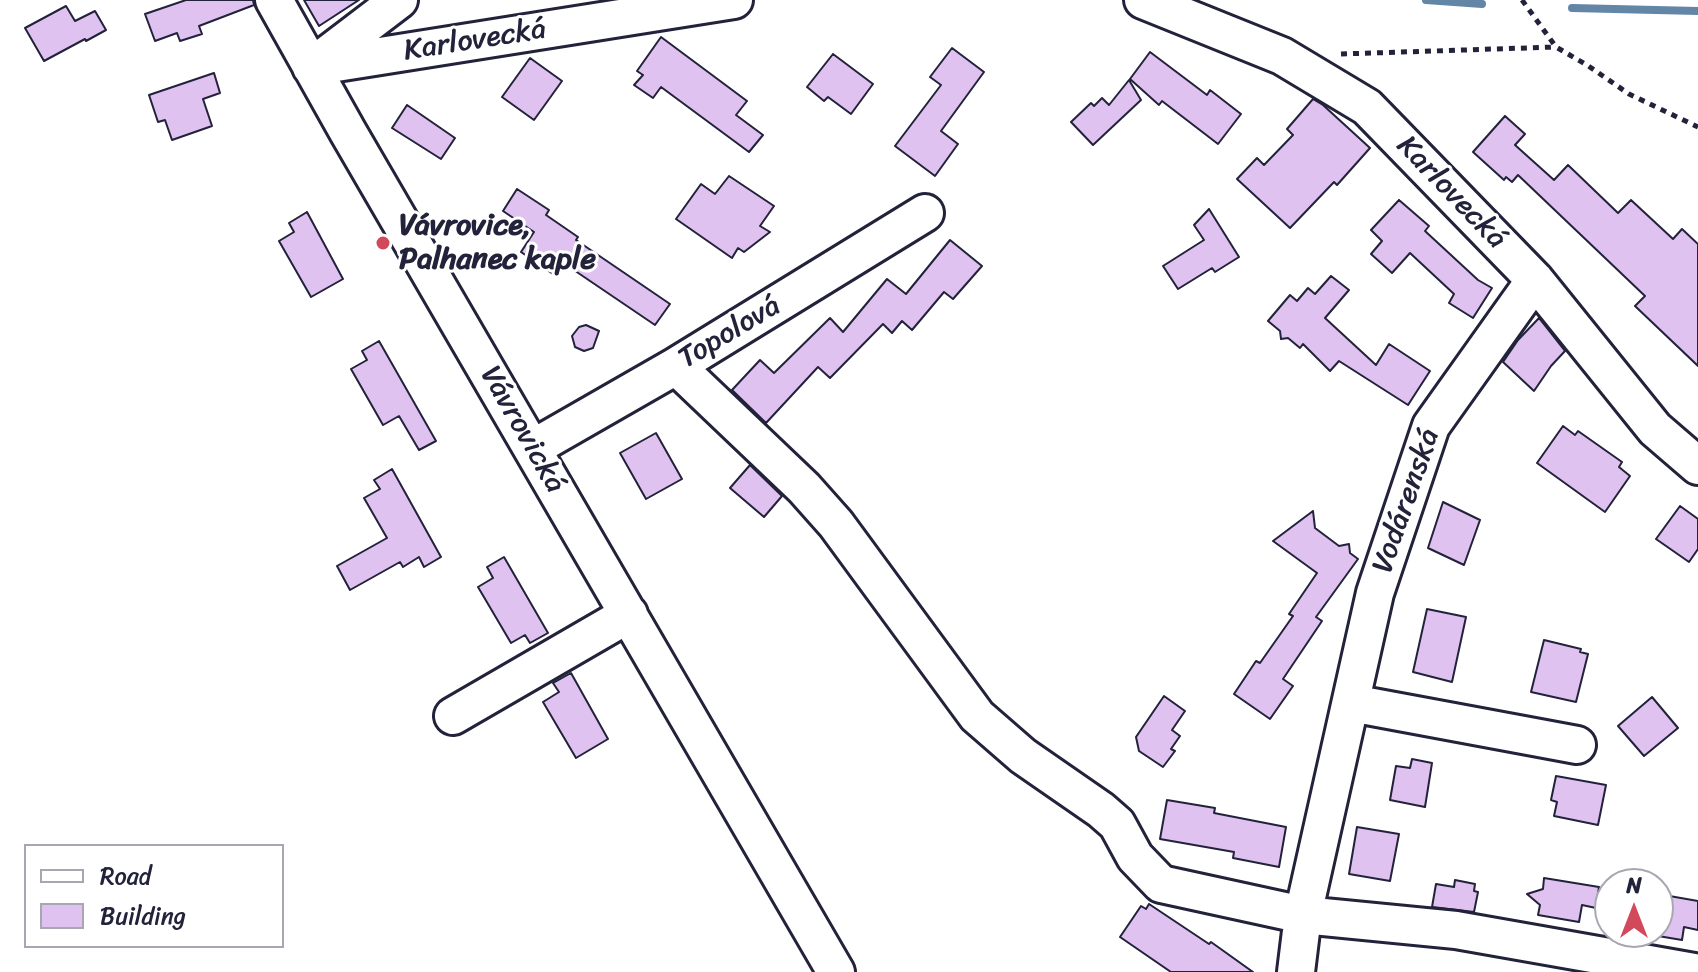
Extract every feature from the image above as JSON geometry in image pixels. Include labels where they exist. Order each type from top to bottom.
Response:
[{"type":"street","name":"Vávrovická","points":[[274,0],[835,972]]},
{"type":"street","points":[[311,67],[399,0]]},
{"type":"street","name":"Karlovecká","points":[[311,67],[734,0]]},
{"type":"street","name":"Karlovecká","points":[[1143,0],[1282,56],[1367,107],[1535,280],[1655,429],[1698,466]]},
{"type":"street","name":"Topolová","points":[[533,448],[676,366],[925,213]]},
{"type":"street","name":"Vodárenská","points":[[1296,972],[1303,915],[1375,593],[1431,426],[1535,280]]},
{"type":"street","points":[[676,366],[804,488],[836,524],[977,716],[1023,756],[1117,824],[1135,857],[1161,884],[1303,915],[1456,930],[1694,972]]},
{"type":"street","points":[[453,716],[629,614]]},
{"type":"street","points":[[1351,703],[1577,745]]},
{"type":"path","points":[[1522,0],[1556,47],[1629,94],[1698,127]]},
{"type":"path","points":[[1327,55],[1556,47]]},
{"type":"building","points":[[186,0],[253,0],[254,5],[199,26],[202,34],[180,41],[177,33],[155,41],[145,14]]},
{"type":"building","points":[[304,0],[359,0],[319,26]]},
{"type":"building","points":[[66,6],[75,21],[95,11],[106,30],[44,61],[25,28]]},
{"type":"building","points":[[661,37],[747,101],[736,115],[763,135],[749,152],[661,87],[653,98],[634,85],[643,75],[637,71]]},
{"type":"building","points":[[952,48],[984,72],[941,131],[958,144],[935,176],[895,146],[941,85],[930,77]]},
{"type":"building","points":[[1150,52],[1207,95],[1210,90],[1241,114],[1218,144],[1162,101],[1159,105],[1130,79]]},
{"type":"building","points":[[833,54],[873,84],[851,114],[828,97],[824,101],[807,87]]},
{"type":"building","points":[[530,58],[562,81],[534,120],[502,97]]},
{"type":"building","points":[[214,73],[220,93],[203,99],[212,126],[172,140],[165,120],[158,122],[149,95]]},
{"type":"building","points":[[1129,80],[1141,100],[1093,145],[1071,122],[1091,103],[1094,106],[1102,98],[1109,105]]},
{"type":"building","points":[[1313,99],[1370,148],[1337,185],[1334,182],[1290,228],[1237,179],[1257,158],[1264,165],[1293,135],[1287,129]]},
{"type":"building","points":[[407,105],[455,138],[441,159],[392,128]]},
{"type":"building","points":[[1505,116],[1525,134],[1515,145],[1554,180],[1568,165],[1618,213],[1631,200],[1673,239],[1682,229],[1698,244],[1698,366],[1635,306],[1645,296],[1518,175],[1512,182],[1506,177],[1504,180],[1473,152]]},
{"type":"building","points":[[729,176],[774,206],[760,226],[770,232],[744,252],[738,248],[732,258],[676,219],[701,184],[715,194]]},
{"type":"building","points":[[517,189],[549,210],[546,215],[578,237],[576,240],[670,304],[655,325],[562,262],[553,274],[521,252],[534,232],[503,211]]},
{"type":"building","points":[[1399,200],[1429,226],[1425,231],[1478,280],[1492,288],[1473,318],[1449,303],[1454,294],[1410,253],[1392,273],[1371,254],[1382,241],[1371,230]]},
{"type":"building","points":[[1209,209],[1239,257],[1215,272],[1212,268],[1178,289],[1163,266],[1204,240],[1194,225]]},
{"type":"building","points":[[307,212],[343,279],[311,297],[279,241],[294,232],[289,223]]},
{"type":"building","points":[[950,240],[982,266],[953,299],[944,292],[912,330],[902,321],[892,333],[883,324],[830,378],[818,367],[766,423],[732,390],[760,360],[774,373],[830,318],[843,332],[887,279],[906,294]]},
{"type":"building","points":[[1331,276],[1349,290],[1325,318],[1376,365],[1389,344],[1430,371],[1408,405],[1339,361],[1330,371],[1303,344],[1300,348],[1288,338],[1281,339],[1280,331],[1268,321],[1290,295],[1297,301],[1308,288],[1315,294]]},
{"type":"building","points":[[1539,318],[1565,351],[1534,391],[1503,362]]},
{"type":"building","points":[[586,325],[599,331],[593,348],[584,351],[575,347],[572,336],[579,327]]},
{"type":"building","points":[[379,341],[436,441],[419,450],[399,416],[383,425],[351,369],[367,360],[362,351]]},
{"type":"building","points":[[1563,426],[1575,435],[1578,431],[1622,462],[1619,467],[1630,476],[1605,512],[1537,463]]},
{"type":"building","points":[[656,433],[682,479],[646,499],[620,453]]},
{"type":"building","points":[[750,465],[782,496],[764,517],[730,488]]},
{"type":"building","points":[[392,469],[441,557],[424,567],[419,557],[403,567],[400,562],[350,590],[337,566],[387,538],[364,498],[380,489],[374,480]]},
{"type":"building","points":[[1443,502],[1480,520],[1464,565],[1428,548]]},
{"type":"building","points":[[1680,506],[1698,519],[1698,549],[1689,562],[1656,539]]},
{"type":"building","points":[[1313,511],[1315,528],[1339,546],[1349,544],[1350,553],[1358,559],[1316,617],[1322,621],[1283,679],[1293,686],[1270,719],[1234,694],[1293,616],[1289,614],[1317,573],[1273,541]]},
{"type":"building","points":[[504,557],[548,633],[530,643],[525,635],[511,643],[478,587],[493,578],[487,567]]},
{"type":"building","points":[[1427,609],[1466,617],[1452,682],[1413,672]]},
{"type":"building","points":[[1544,640],[1581,649],[1580,652],[1588,654],[1576,702],[1531,692]]},
{"type":"building","points":[[571,673],[608,739],[576,758],[543,702],[559,692],[553,683]]},
{"type":"building","points":[[1164,696],[1185,711],[1172,730],[1180,736],[1171,749],[1175,751],[1163,767],[1139,751],[1136,737]]},
{"type":"building","points":[[1652,697],[1678,728],[1644,756],[1618,726]]},
{"type":"building","points":[[1412,759],[1432,763],[1425,807],[1390,800],[1396,766],[1410,768]]},
{"type":"building","points":[[1556,776],[1606,785],[1598,825],[1554,816],[1557,802],[1551,800]]},
{"type":"building","points":[[1167,800],[1215,808],[1214,813],[1286,827],[1279,867],[1233,858],[1234,852],[1160,839]]},
{"type":"building","points":[[1357,827],[1399,834],[1390,881],[1349,874]]},
{"type":"building","points":[[1544,878],[1594,886],[1594,908],[1582,905],[1579,922],[1538,915],[1540,905],[1527,894],[1543,889]]},
{"type":"building","points":[[1455,880],[1475,884],[1474,891],[1478,892],[1474,912],[1432,907],[1436,884],[1454,887]]},
{"type":"building","points":[[1674,897],[1698,901],[1698,930],[1684,927],[1682,940],[1674,939]]},
{"type":"building","points":[[1149,904],[1253,972],[1171,972],[1120,937],[1141,906],[1146,909]]},
{"type":"waterway","points":[[1426,0],[1482,4]]},
{"type":"waterway","points":[[1572,8],[1698,11]]},
{"type":"place","name":"Vávrovice, Palhanec kaple","points":[[383,243]]}]
